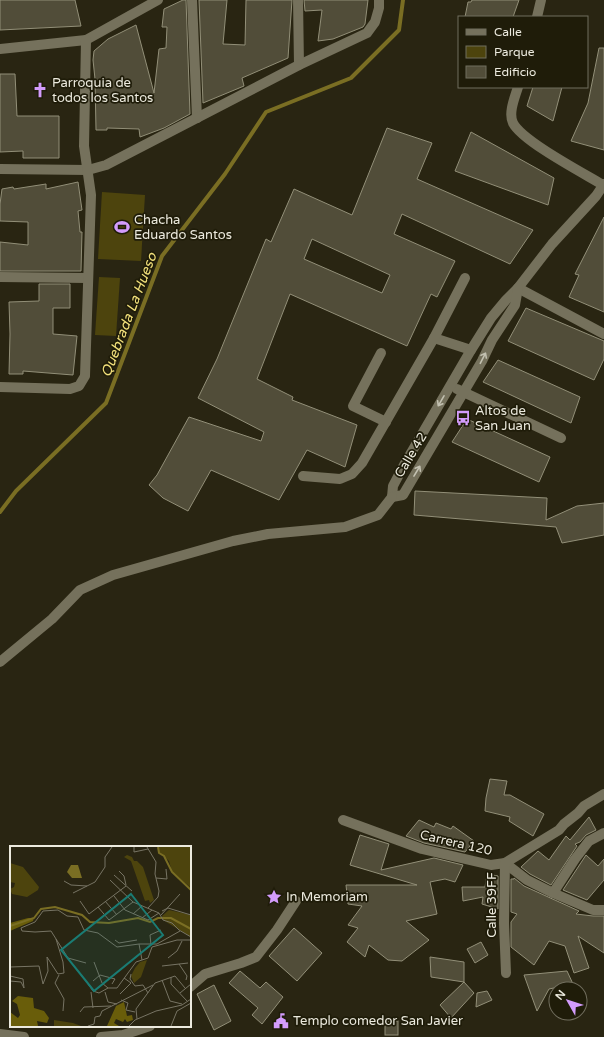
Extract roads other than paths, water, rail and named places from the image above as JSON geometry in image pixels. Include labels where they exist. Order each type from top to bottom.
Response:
[{"type":"street","points":[[0,49],[86,40],[158,0]]},
{"type":"street","points":[[192,0],[197,118]]},
{"type":"street","points":[[298,0],[299,65]]},
{"type":"street","points":[[0,169],[88,170],[106,165],[299,65],[367,33],[375,22],[379,8],[379,0]]},
{"type":"street","points":[[537,16],[541,0]]},
{"type":"street","points":[[0,388],[70,389],[79,386],[85,376],[87,278],[91,196],[84,146],[86,40]]},
{"type":"street","points":[[518,88],[511,111],[512,122],[518,130],[531,142],[604,184]]},
{"type":"street","name":"Calle 42","points":[[518,288],[515,305],[492,340],[482,361],[403,495],[392,497],[393,486],[404,465],[491,318],[518,288],[552,244],[596,196],[604,184]]},
{"type":"street","points":[[0,277],[87,278]]},
{"type":"street","points":[[303,476],[340,479],[352,474],[362,463],[434,338],[465,278]]},
{"type":"street","points":[[518,288],[604,334]]},
{"type":"street","points":[[434,338],[471,350]]},
{"type":"street","points":[[381,353],[353,406],[386,422]]},
{"type":"street","points":[[450,386],[561,438]]},
{"type":"street","points":[[0,662],[52,619],[80,590],[113,575],[233,541],[268,534],[345,527],[378,516],[392,497]]},
{"type":"street","name":"Calle 39FF","points":[[506,973],[504,924],[505,863],[559,830],[584,806],[604,794]]},
{"type":"street","name":"Carrera 120","points":[[343,820],[422,849],[491,865],[505,863],[527,880],[553,893],[593,910],[604,910]]},
{"type":"street","points":[[553,893],[575,859],[589,841],[604,833]]},
{"type":"street","points":[[191,987],[205,974],[256,957],[277,930],[296,901]]},
{"type":"street","points":[[101,1037],[123,1035],[147,1027]]},
{"type":"street","points":[[0,1034],[24,1037]]},
{"type":"waterway","name":"Quebrada La Hueso","points":[[0,512],[16,491],[106,403],[162,256],[225,174],[266,112],[351,78],[399,30],[403,0]]},
{"type":"place","name":"Parroquia de todos los Santos","points":[[40,90]]},
{"type":"place","name":"Chacha Eduardo Santos","points":[[122,227]]},
{"type":"place","name":"Altos de San Juan","points":[[463,418]]},
{"type":"place","name":"In Memoriam","points":[[274,897]]},
{"type":"place","name":"Templo comedor San Javier","points":[[281,1021]]}]
